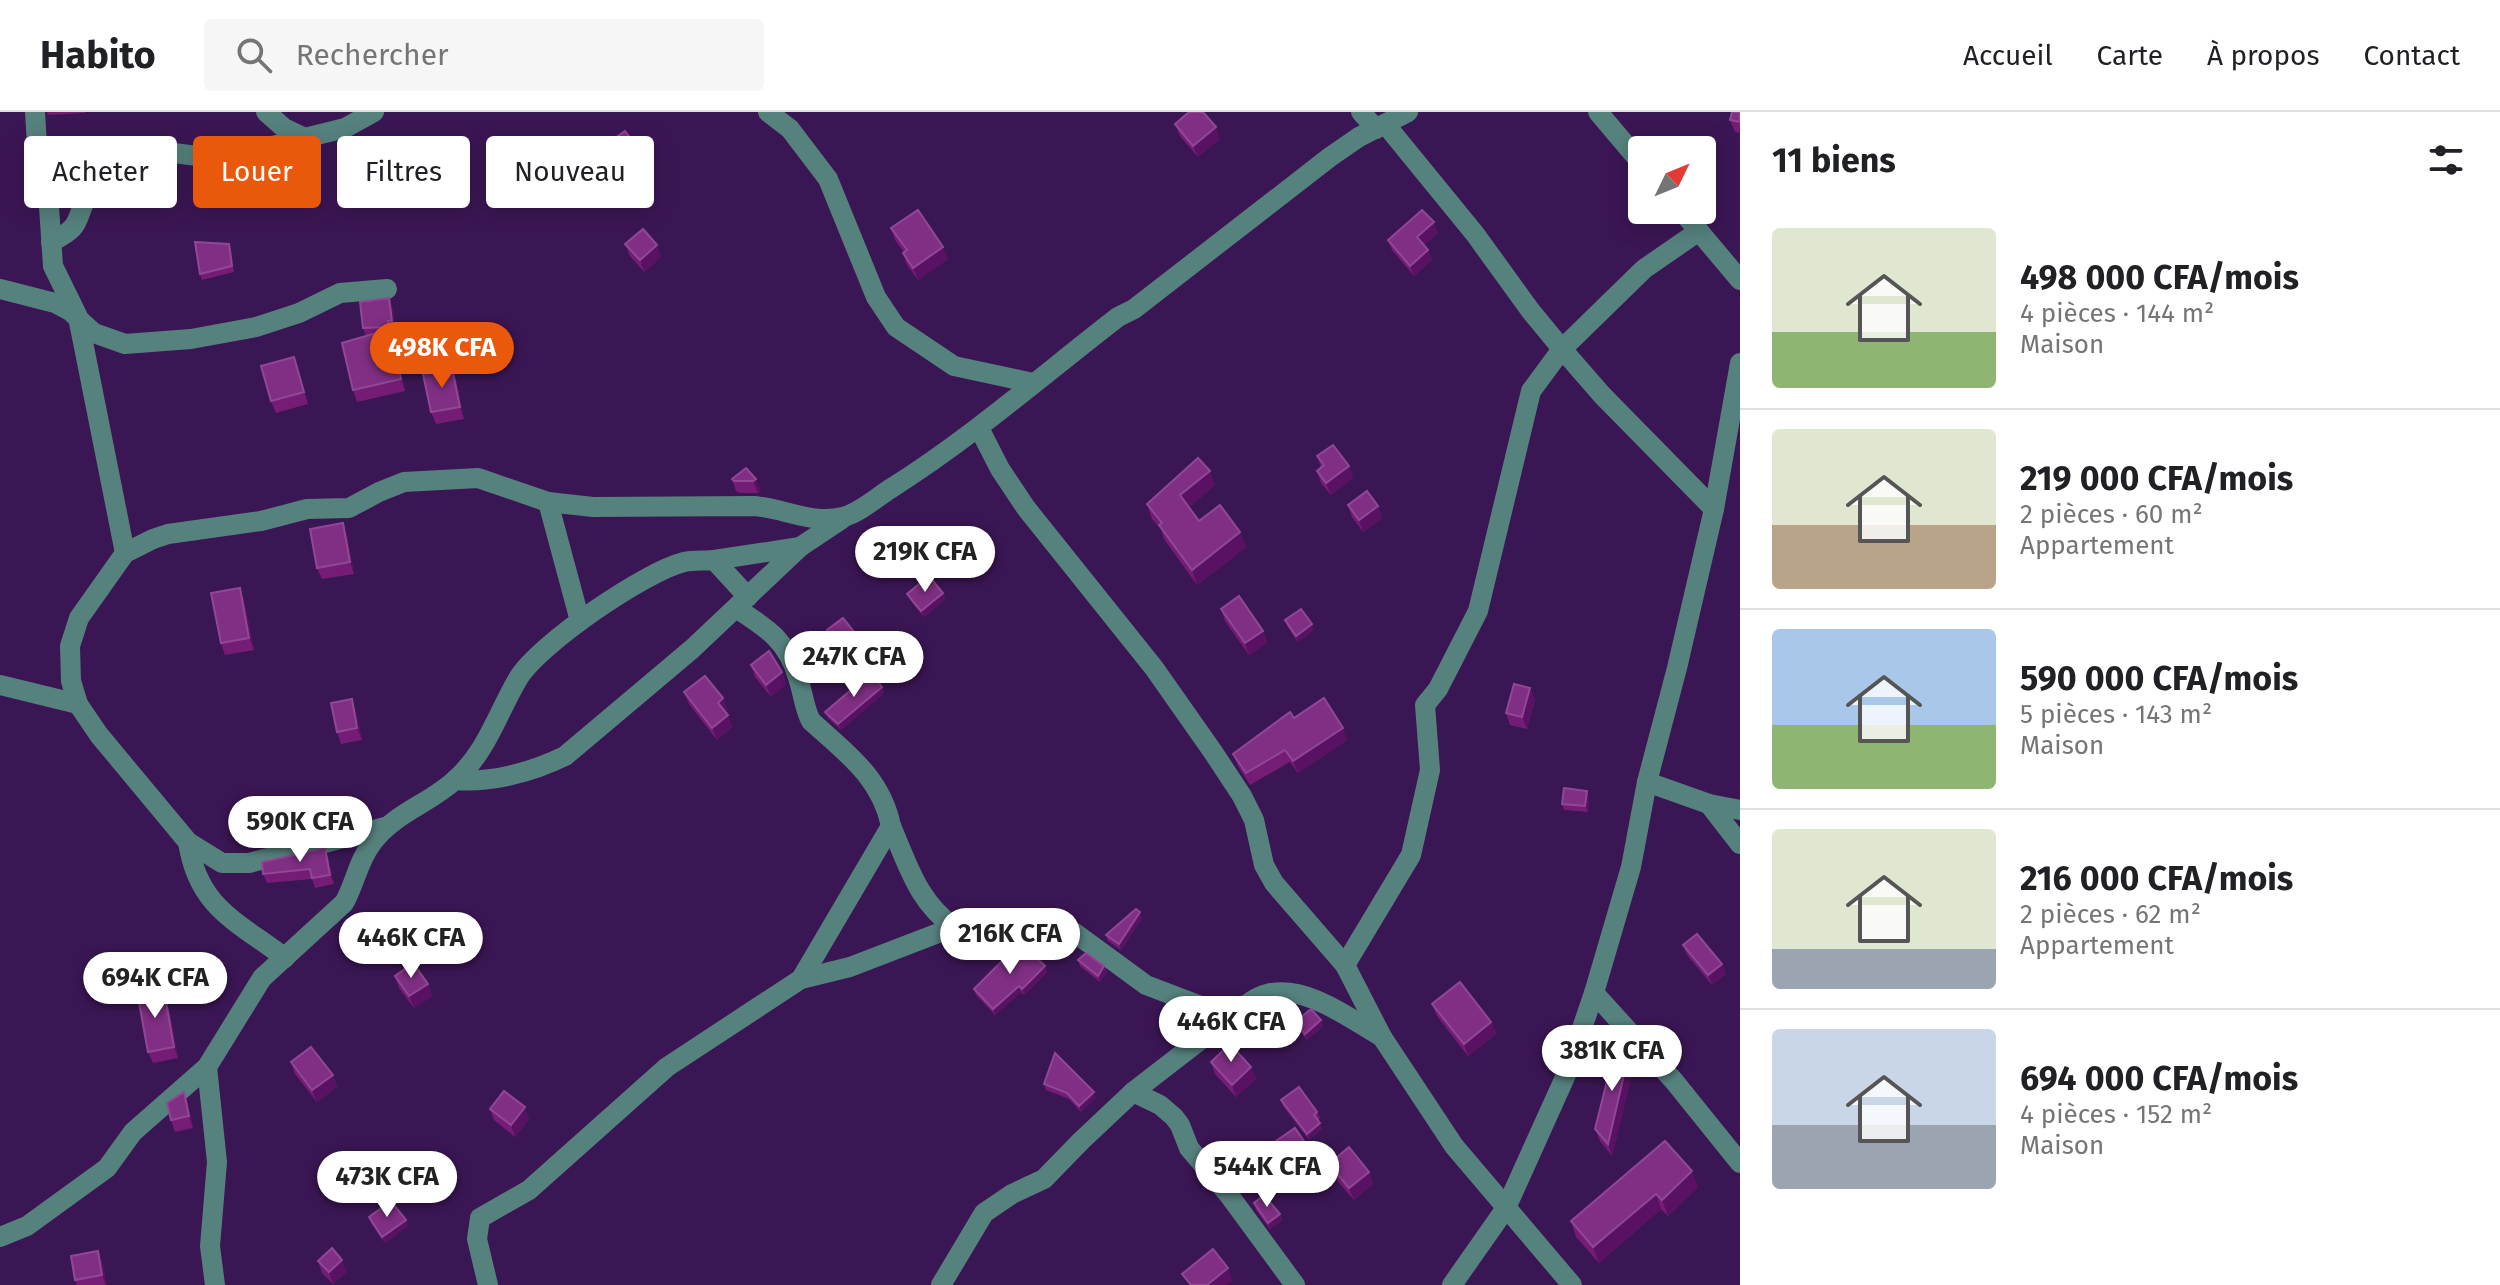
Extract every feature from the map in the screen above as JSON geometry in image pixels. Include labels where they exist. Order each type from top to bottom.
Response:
[{"type":"street","points":[[35,112],[36,136]]},
{"type":"street","points":[[266,112],[284,128],[301,136]]},
{"type":"street","points":[[317,136],[359,123],[374,112]]},
{"type":"street","points":[[768,112],[790,129],[828,179],[876,297],[896,327],[954,366],[1033,383]]},
{"type":"street","points":[[1361,112],[1381,127],[1602,395],[1714,509]]},
{"type":"street","points":[[455,780],[505,777],[544,766],[565,756],[692,649],[800,547],[920,471],[979,428],[1118,317],[1134,309],[1330,157],[1408,112]]},
{"type":"street","points":[[1598,112],[1628,147]]},
{"type":"street","points":[[49,208],[53,266],[78,317],[125,553]]},
{"type":"street","points":[[51,242],[68,234],[77,224],[83,208]]},
{"type":"street","points":[[1693,224],[1740,280]]},
{"type":"street","points":[[1345,965],[1411,855],[1430,770],[1425,705],[1438,689],[1478,611],[1531,391],[1562,349],[1644,269],[1699,231]]},
{"type":"street","points":[[0,289],[55,303],[78,317],[94,333],[125,344],[256,327],[299,313],[340,293],[387,289]]},
{"type":"street","points":[[1452,1285],[1506,1208],[1566,1075],[1594,993],[1631,867],[1647,782],[1714,509],[1740,363]]},
{"type":"street","points":[[979,428],[1000,469],[1026,508],[1154,668],[1242,796],[1254,820],[1264,865],[1282,895],[1345,965],[1382,1037],[1454,1146],[1572,1285]]},
{"type":"street","points":[[800,547],[684,562],[650,576],[580,621],[521,674],[489,736],[455,780],[385,827],[249,863],[222,863],[188,842],[114,755],[78,704],[71,681],[70,646],[79,618],[125,553],[153,539],[214,526],[261,521],[307,509],[349,508],[404,482],[478,478],[548,502],[593,507],[754,506],[820,519],[845,517]]},
{"type":"street","points":[[548,502],[580,621]]},
{"type":"street","points":[[115,505],[132,529],[153,539]]},
{"type":"street","points":[[714,560],[742,603],[781,642],[797,673],[806,713],[811,721],[857,760],[879,790],[913,878],[929,907],[954,927]]},
{"type":"street","points":[[0,685],[78,704]]},
{"type":"street","points":[[1647,782],[1709,804],[1740,810]]},
{"type":"street","points":[[1709,804],[1740,844]]},
{"type":"street","points":[[801,979],[891,826]]},
{"type":"street","points":[[0,1237],[27,1226],[100,1175],[133,1132],[207,1067],[262,978],[344,903],[365,854],[385,827]]},
{"type":"street","points":[[188,842],[192,864],[208,896],[226,916],[285,958]]},
{"type":"street","points":[[488,1285],[477,1239],[477,1225],[482,1216],[529,1190],[667,1067],[801,979],[850,967],[954,927],[1051,923],[1075,933],[1146,985],[1230,1017]]},
{"type":"street","points":[[941,1285],[984,1213],[1004,1198],[1044,1179],[1133,1092],[1265,994],[1281,992],[1321,1003],[1382,1037]]},
{"type":"street","points":[[1594,993],[1674,1081],[1740,1163]]},
{"type":"street","points":[[207,1067],[217,1162],[210,1246],[215,1285]]},
{"type":"street","points":[[1133,1092],[1160,1105],[1174,1117],[1189,1148],[1229,1195],[1295,1285]]},
{"type":"building","points":[[1189,112],[1203,112],[1216,127],[1193,146],[1175,124]]},
{"type":"building","points":[[1732,112],[1740,112],[1740,122],[1730,120]]},
{"type":"building","points":[[918,210],[943,247],[913,268],[903,253],[907,250],[891,228]]},
{"type":"building","points":[[1422,210],[1434,222],[1417,237],[1428,250],[1410,266],[1388,240]]},
{"type":"building","points":[[643,229],[657,245],[640,260],[625,244]]},
{"type":"building","points":[[195,242],[229,244],[232,266],[200,274]]},
{"type":"building","points":[[389,298],[392,321],[388,321],[389,327],[363,328],[360,302]]},
{"type":"building","points":[[390,329],[401,379],[353,390],[342,343]]},
{"type":"building","points":[[294,357],[304,392],[271,401],[261,366]]},
{"type":"building","points":[[452,368],[460,407],[431,412],[423,374]]},
{"type":"building","points":[[1333,445],[1349,466],[1326,483],[1317,471],[1324,465],[1317,456]]},
{"type":"building","points":[[1198,458],[1210,471],[1180,495],[1199,521],[1220,505],[1240,532],[1192,570],[1147,504]]},
{"type":"building","points":[[746,468],[756,479],[732,479]]},
{"type":"building","points":[[1367,491],[1378,506],[1359,520],[1348,505]]},
{"type":"building","points":[[343,523],[350,562],[317,568],[310,529]]},
{"type":"building","points":[[929,576],[943,593],[921,611],[907,594]]},
{"type":"building","points":[[240,588],[249,638],[221,643],[211,593]]},
{"type":"building","points":[[1239,596],[1263,631],[1245,643],[1221,609]]},
{"type":"building","points":[[1301,609],[1312,624],[1296,636],[1285,620]]},
{"type":"building","points":[[843,618],[863,643],[847,657],[827,630]]},
{"type":"building","points":[[769,651],[782,672],[766,685],[751,665]]},
{"type":"building","points":[[871,673],[882,687],[838,724],[825,712]]},
{"type":"building","points":[[705,676],[723,698],[718,703],[728,715],[712,728],[684,692]]},
{"type":"building","points":[[1514,684],[1530,688],[1522,717],[1506,713]]},
{"type":"building","points":[[1324,698],[1343,728],[1293,761],[1285,750],[1246,773],[1233,754],[1290,712],[1294,718]]},
{"type":"building","points":[[352,699],[357,728],[337,732],[331,703]]},
{"type":"building","points":[[1564,788],[1587,791],[1585,806],[1562,804]]},
{"type":"building","points":[[325,848],[330,875],[312,878],[310,869],[263,874],[262,862]]},
{"type":"building","points":[[1136,909],[1140,912],[1119,944],[1106,935]]},
{"type":"building","points":[[1697,934],[1722,964],[1708,975],[1683,945]]},
{"type":"building","points":[[1021,942],[1045,966],[1022,989],[1019,986],[993,1009],[974,989]]},
{"type":"building","points":[[1086,953],[1104,966],[1098,976],[1078,960]]},
{"type":"building","points":[[413,963],[428,984],[409,996],[395,976]]},
{"type":"building","points":[[134,975],[152,998],[165,996],[174,1047],[148,1052]]},
{"type":"building","points":[[1460,982],[1491,1022],[1464,1044],[1432,1004]]},
{"type":"building","points":[[1311,1009],[1321,1020],[1305,1034],[1295,1022]]},
{"type":"building","points":[[1230,1044],[1251,1067],[1232,1085],[1211,1062]]},
{"type":"building","points":[[1616,1045],[1630,1049],[1608,1144],[1595,1129]]},
{"type":"building","points":[[311,1047],[333,1075],[312,1090],[291,1062]]},
{"type":"building","points":[[1055,1053],[1094,1092],[1079,1106],[1067,1093],[1044,1084]]},
{"type":"building","points":[[1299,1087],[1317,1112],[1314,1115],[1320,1123],[1307,1134],[1281,1100]]},
{"type":"building","points":[[504,1091],[525,1107],[511,1125],[490,1109]]},
{"type":"building","points":[[184,1092],[189,1116],[171,1120],[167,1103]]},
{"type":"building","points":[[1295,1128],[1311,1151],[1289,1167],[1273,1143]]},
{"type":"building","points":[[1665,1141],[1692,1171],[1662,1200],[1656,1194],[1593,1247],[1571,1221]]},
{"type":"building","points":[[1349,1147],[1369,1172],[1349,1188],[1329,1164]]},
{"type":"building","points":[[1264,1195],[1280,1214],[1268,1223],[1254,1203]]},
{"type":"building","points":[[391,1201],[406,1220],[382,1237],[369,1217]]},
{"type":"building","points":[[332,1248],[342,1260],[329,1272],[318,1261]]},
{"type":"building","points":[[1213,1249],[1228,1268],[1207,1285],[1191,1285],[1182,1274]]},
{"type":"building","points":[[98,1251],[102,1275],[75,1280],[71,1256]]}]
